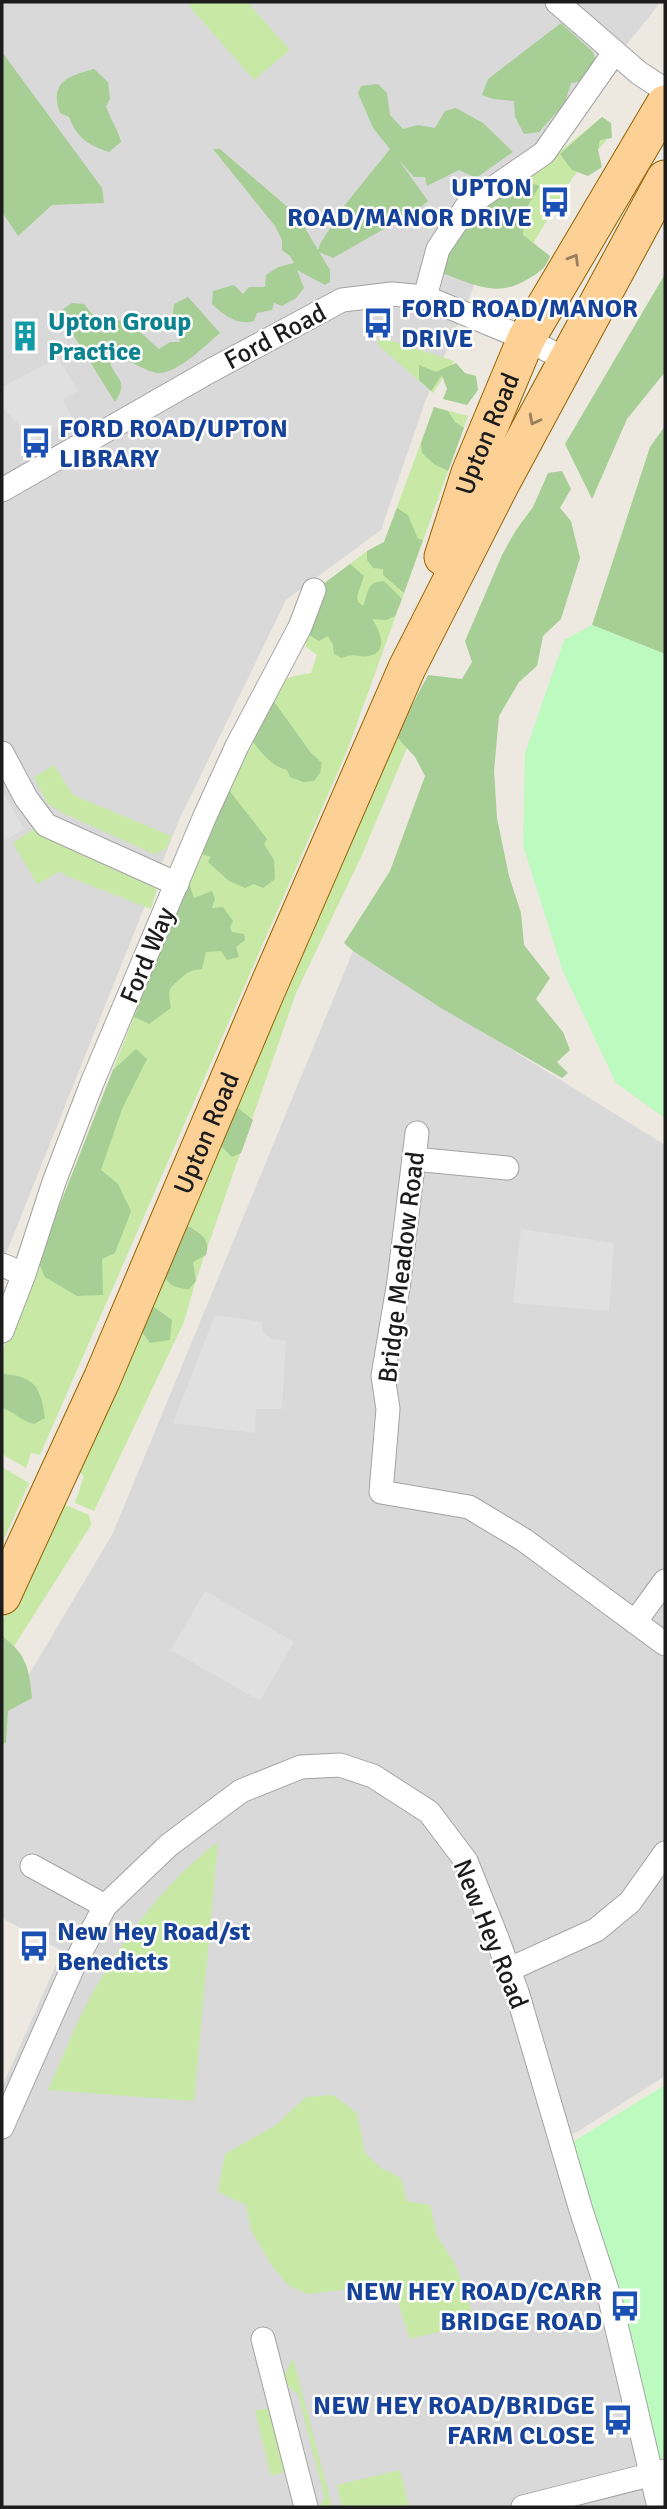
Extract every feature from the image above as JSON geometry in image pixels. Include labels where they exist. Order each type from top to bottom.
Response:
[{"type":"main road","name":"Upton Road","points":[[407,668],[470,472],[526,339],[665,104]]},
{"type":"main road","name":"Upton Road","points":[[2,1596],[102,1378],[264,994],[407,668],[500,485],[665,179]]},
{"type":"street","points":[[573,7],[614,53],[665,90]]},
{"type":"street","points":[[425,297],[438,249],[467,206],[544,153],[614,53]]},
{"type":"street","name":"Ford Road","points":[[2,490],[210,371],[342,300],[392,294],[425,297],[526,339],[566,360]]},
{"type":"street","name":"Ford Way","points":[[2,1331],[92,1083],[232,758],[300,627],[314,590]]},
{"type":"street","points":[[2,753],[26,798],[46,825],[177,884]]},
{"type":"street","name":"Bridge Meadow Road","points":[[417,1133],[399,1281],[383,1376],[388,1409],[381,1492],[469,1507],[524,1540],[665,1644]]},
{"type":"street","points":[[414,1160],[507,1168]]},
{"type":"street","points":[[2,1265],[24,1274]]},
{"type":"street","points":[[635,1622],[665,1581]]},
{"type":"street","name":"New Hey Road","points":[[2,2127],[73,1967],[105,1906],[169,1844],[241,1791],[301,1767],[340,1765],[373,1776],[429,1812],[466,1861],[508,1970],[610,2299],[658,2472],[659,2507]]},
{"type":"street","points":[[508,1970],[596,1930],[630,1902],[665,1853]]},
{"type":"street","points":[[32,1866],[105,1906]]},
{"type":"street","points":[[263,2339],[306,2507]]},
{"type":"street","points":[[523,2507],[658,2472]]},
{"type":"shaded area","points":[[2,2],[661,2],[519,179],[425,402],[381,530],[286,600],[180,818],[2,1264]]},
{"type":"shaded area","points":[[58,358],[78,391],[63,399],[73,419],[31,443],[22,428],[2,407],[2,387]]},
{"type":"shaded area","points":[[2,790],[24,829],[2,842]]},
{"type":"shaded area","points":[[353,951],[665,1145],[665,2076],[577,2132],[555,2140],[665,2475],[665,2507],[2,2507],[2,2087],[62,1951],[2,1918],[2,1720],[113,1533]]},
{"type":"shaded area","points":[[521,1229],[614,1243],[609,1311],[513,1303]]},
{"type":"shaded area","points":[[215,1315],[262,1322],[263,1332],[271,1339],[286,1341],[282,1409],[256,1409],[255,1433],[173,1423]]},
{"type":"shaded area","points":[[205,1591],[294,1642],[260,1701],[171,1650]]},
{"type":"green space","points":[[193,2],[247,2],[290,50],[254,80],[189,6]]},
{"type":"green space","points":[[561,23],[593,52],[598,69],[588,80],[571,83],[565,103],[539,132],[524,134],[515,117],[514,101],[482,95],[488,79]]},
{"type":"green space","points":[[2,52],[102,188],[104,203],[52,205],[18,236],[2,212]]},
{"type":"green space","points":[[94,69],[108,82],[110,99],[106,106],[121,142],[109,152],[95,147],[80,135],[69,117],[60,113],[57,102],[59,87],[63,82],[76,74]]},
{"type":"green space","points":[[378,84],[387,93],[390,115],[403,129],[418,125],[435,128],[445,111],[456,108],[483,123],[513,152],[476,178],[459,170],[427,186],[425,177],[414,177],[398,159],[428,201],[419,209],[333,258],[319,252],[330,270],[330,282],[325,285],[297,270],[304,288],[296,298],[282,306],[274,303],[272,310],[257,313],[254,321],[236,321],[226,316],[212,304],[213,291],[234,285],[243,294],[249,287],[265,287],[266,275],[278,267],[294,263],[282,250],[282,240],[275,226],[213,149],[220,149],[298,216],[318,250],[344,206],[390,149],[373,128],[358,93],[361,86]]},
{"type":"green space","points":[[602,117],[611,123],[606,141],[573,177],[519,267],[481,216]]},
{"type":"green space","points":[[602,117],[611,123],[612,138],[600,140],[598,150],[602,167],[588,176],[572,170],[560,154]]},
{"type":"green space","points":[[519,179],[540,186],[527,209],[523,235],[550,256],[544,267],[517,285],[496,289],[444,274],[446,256],[479,211]]},
{"type":"green space","points":[[665,274],[665,372],[627,419],[592,499],[565,444]]},
{"type":"green space","points":[[188,297],[220,333],[191,358],[166,372],[154,372],[121,358],[110,363],[121,385],[115,402],[59,312],[72,303],[84,304],[103,324],[112,321],[127,323],[159,349],[170,342],[180,342],[172,319],[174,304]]},
{"type":"green space","points":[[380,337],[454,361],[433,393],[377,344]]},
{"type":"green space","points":[[456,363],[465,373],[476,376],[478,390],[467,405],[443,399],[447,389],[442,375],[431,391],[419,380],[419,365],[436,372]]},
{"type":"green space","points":[[434,407],[468,416],[347,751],[40,1455],[31,1453],[26,1468],[2,1454],[2,1352],[225,785],[279,682],[311,673],[317,655],[306,647],[301,601],[367,551],[384,542]]},
{"type":"green space","points":[[434,407],[448,411],[455,422],[464,428],[448,471],[434,464],[422,453],[421,443]]},
{"type":"green space","points":[[665,426],[665,654],[592,625],[650,447]]},
{"type":"green space","points":[[562,471],[571,489],[560,508],[571,521],[580,558],[561,619],[543,636],[537,666],[519,682],[499,716],[494,771],[497,818],[509,876],[521,913],[524,945],[550,978],[536,999],[563,1032],[570,1050],[557,1062],[568,1073],[562,1078],[441,1008],[344,943],[390,871],[425,776],[415,757],[396,736],[428,675],[462,679],[472,662],[465,641],[502,555],[533,507],[548,473]]},
{"type":"green space","points":[[397,508],[408,515],[418,539],[423,540],[404,593],[383,575],[383,569],[373,568],[367,560],[367,551],[384,542]]},
{"type":"green space","points":[[350,564],[364,576],[357,596],[358,602],[363,606],[369,589],[378,582],[384,581],[402,599],[395,616],[386,620],[372,619],[381,640],[379,650],[375,654],[342,658],[334,654],[328,636],[319,641],[309,635],[309,615],[302,600]]},
{"type":"green space","points":[[592,625],[665,654],[665,1118],[616,1083],[562,969],[523,845],[525,753],[564,640]]},
{"type":"green space","points":[[270,696],[311,753],[322,763],[320,773],[314,781],[303,782],[290,777],[287,770],[270,761],[249,737]]},
{"type":"green space","points":[[402,726],[414,731],[362,855],[296,993],[195,1283],[184,1322],[94,1511],[75,1503],[84,1476],[75,1469],[371,780]]},
{"type":"green space","points":[[54,765],[73,795],[171,836],[166,849],[154,854],[63,813],[47,803],[34,777]]},
{"type":"green space","points":[[225,785],[267,839],[264,844],[274,860],[275,879],[263,888],[254,884],[245,888],[229,881],[208,862],[211,857],[198,853]]},
{"type":"green space","points":[[33,829],[46,838],[157,889],[151,909],[64,875],[61,871],[37,884],[13,843]]},
{"type":"green space","points":[[188,880],[194,898],[212,891],[215,899],[212,908],[223,907],[233,921],[230,927],[232,932],[244,934],[245,940],[236,947],[239,957],[227,960],[221,951],[206,952],[202,969],[188,973],[173,985],[169,993],[171,1008],[149,1024],[134,1017]]},
{"type":"green space","points":[[136,1049],[147,1059],[122,1109],[101,1170],[118,1184],[131,1211],[115,1253],[102,1259],[103,1295],[77,1296],[45,1277],[38,1261],[113,1070]]},
{"type":"green space","points":[[233,1104],[253,1120],[241,1153],[232,1157],[217,1142]]},
{"type":"green space","points":[[182,1222],[202,1235],[207,1243],[206,1255],[193,1262],[196,1281],[189,1289],[171,1284],[161,1270]]},
{"type":"green space","points":[[147,1302],[172,1320],[170,1340],[150,1343],[137,1325]]},
{"type":"green space","points":[[3,1374],[22,1378],[34,1386],[41,1399],[45,1418],[34,1424],[2,1408]]},
{"type":"green space","points":[[2,1467],[29,1483],[2,1544]]},
{"type":"green space","points":[[61,1503],[89,1515],[91,1525],[2,1665],[2,1622]]},
{"type":"green space","points":[[2,1636],[22,1656],[30,1678],[32,1698],[8,1711],[6,1743],[2,1744]]},
{"type":"green space","points":[[218,1842],[194,2101],[48,2090],[87,2004],[126,1940],[184,1871]]},
{"type":"green space","points":[[665,2085],[665,2464],[655,2467],[568,2145]]},
{"type":"green space","points":[[333,2095],[357,2113],[365,2153],[381,2168],[401,2178],[407,2201],[430,2205],[437,2236],[454,2262],[474,2323],[410,2339],[395,2293],[358,2288],[307,2294],[288,2285],[272,2266],[251,2230],[246,2205],[218,2192],[225,2154],[276,2125],[306,2097]]},
{"type":"green space","points":[[293,2358],[332,2507],[318,2507],[325,2498],[298,2394],[284,2383],[285,2374]]},
{"type":"green space","points":[[269,2408],[285,2472],[271,2476],[255,2411]]},
{"type":"green space","points":[[400,2470],[409,2507],[342,2507],[337,2485]]},
{"type":"place","name":"UPTON ROAD/MANOR DRIVE","points":[[555,202]]},
{"type":"place","name":"FORD ROAD/MANOR DRIVE","points":[[378,323]]},
{"type":"place","name":"Upton Group Practice","points":[[25,336]]},
{"type":"place","name":"FORD ROAD/UPTON LIBRARY","points":[[36,443]]},
{"type":"place","name":"New Hey Road/st Benedicts","points":[[34,1946]]},
{"type":"place","name":"NEW HEY ROAD/CARR BRIDGE ROAD","points":[[625,2306]]},
{"type":"place","name":"NEW HEY ROAD/BRIDGE FARM CLOSE","points":[[618,2420]]}]
